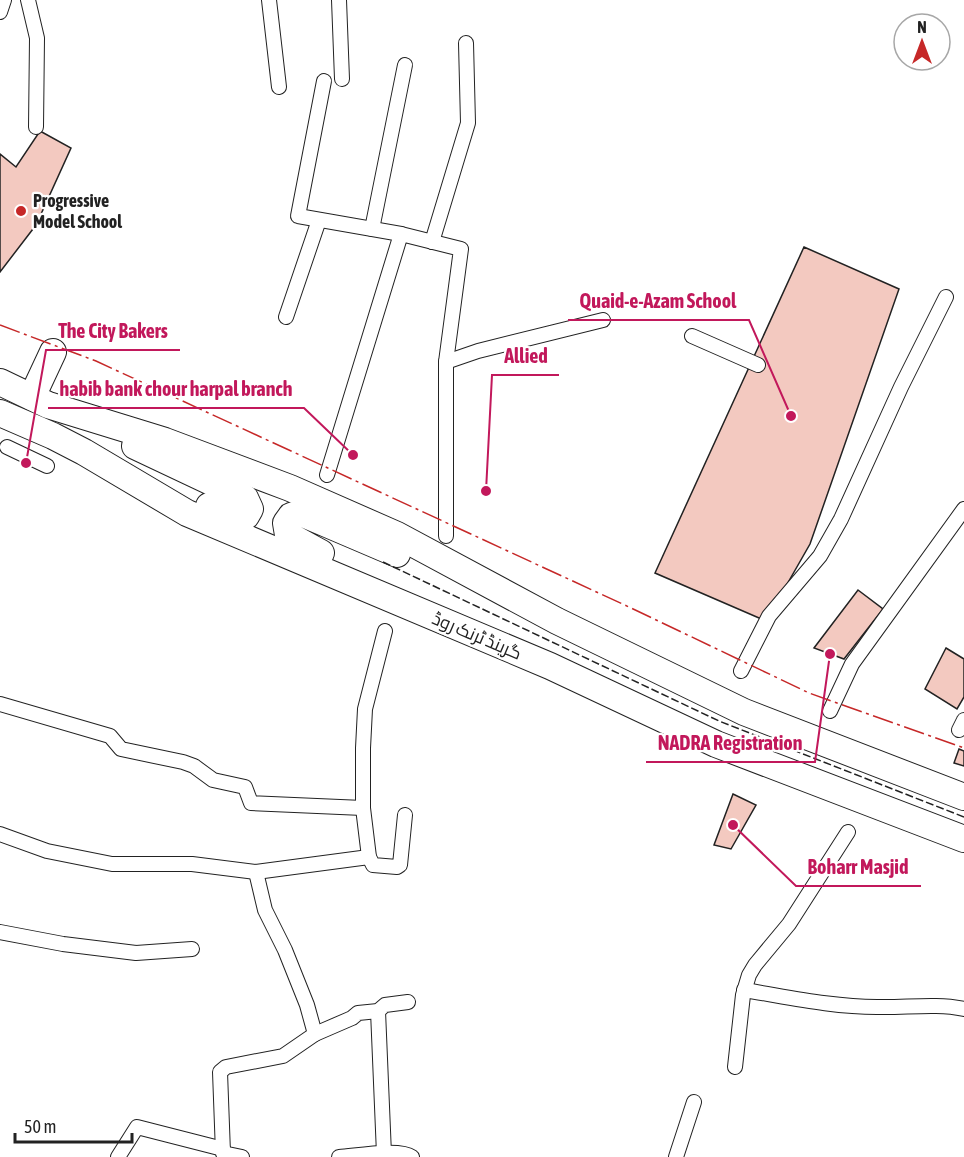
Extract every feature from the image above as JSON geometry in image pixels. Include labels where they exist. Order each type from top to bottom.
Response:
[{"type":"highway","points":[[40,401],[53,352]]},
{"type":"highway","points":[[0,382],[245,498],[250,506],[249,512],[246,516],[234,516],[84,452]]},
{"type":"highway","points":[[40,401],[165,441],[290,488],[397,535],[557,621],[744,712],[964,797]]},
{"type":"highway","name":"گرینڈ ٹرنک روڈ","points":[[0,413],[53,435],[187,513],[550,666],[716,744],[964,839]]},
{"type":"highway","points":[[550,666],[291,538],[286,530],[286,523],[291,516],[301,513],[557,621]]},
{"type":"street","points":[[0,12],[4,0]]},
{"type":"street","points":[[28,0],[37,38],[36,127]]},
{"type":"street","points":[[269,0],[279,87]]},
{"type":"street","points":[[339,0],[342,79]]},
{"type":"street","points":[[432,242],[468,123],[466,42]]},
{"type":"street","points":[[372,229],[405,65]]},
{"type":"street","points":[[324,81],[298,216],[400,234],[461,249],[446,362],[446,536]]},
{"type":"street","points":[[286,317],[318,220]]},
{"type":"street","points":[[327,475],[400,234]]},
{"type":"street","points":[[741,670],[769,616],[820,556],[841,519],[901,387],[946,297]]},
{"type":"street","points":[[446,362],[478,351],[603,320]]},
{"type":"street","points":[[692,336],[758,365]]},
{"type":"street","points":[[7,447],[47,466]]},
{"type":"street","points":[[830,711],[852,664],[964,509]]},
{"type":"street","points":[[385,631],[365,709],[363,808],[369,857],[373,865],[380,867],[400,865],[405,815]]},
{"type":"street","points":[[0,704],[110,736],[121,749],[194,766],[213,780],[247,788],[248,801],[251,803],[363,808]]},
{"type":"street","points":[[735,1067],[744,990],[749,975],[755,964],[789,924],[848,832]]},
{"type":"street","points":[[0,834],[47,851],[112,864],[192,864],[256,872],[369,857]]},
{"type":"street","points":[[256,872],[265,910],[285,950],[307,1005],[315,1034]]},
{"type":"street","points":[[0,932],[63,944],[136,953],[192,948]]},
{"type":"street","points":[[744,990],[837,1005],[964,1009]]},
{"type":"street","points":[[223,1153],[220,1072],[223,1069],[283,1056],[315,1034],[352,1018],[358,1013],[378,1011],[385,1005],[408,1002]]},
{"type":"street","points":[[378,1011],[384,1154]]},
{"type":"street","points":[[676,1157],[694,1102]]},
{"type":"street","points":[[118,1157],[136,1127],[242,1157]]},
{"type":"street","points":[[339,1157],[384,1154],[409,1154],[412,1157]]},
{"type":"building","name":"Progressive Model School","points":[[40,131],[71,148],[36,225],[0,272],[0,154],[16,167]]},
{"type":"building","points":[[804,247],[899,289],[810,544],[766,621],[655,573]]},
{"type":"building","points":[[858,590],[883,609],[844,659],[814,648]]},
{"type":"building","points":[[946,648],[964,659],[964,697],[957,709],[925,689]]},
{"type":"building","points":[[959,749],[964,751],[964,766],[954,763]]},
{"type":"building","points":[[733,794],[756,805],[731,849],[714,845]]},
{"type":"fence","points":[[383,562],[719,721],[964,817]]},
{"type":"power","points":[[0,325],[96,361],[629,607],[809,693],[964,748]]},
{"type":"place","name":"Progressive Model School","points":[[21,211]]},
{"type":"place","name":"Quaid-e-Azam School","points":[[791,416]]},
{"type":"place","name":"habib bank chour harpal branch","points":[[353,455]]},
{"type":"place","name":"The City Bakers","points":[[26,463]]},
{"type":"place","name":"Allied","points":[[486,491]]},
{"type":"place","name":"NADRA Registration","points":[[830,654]]},
{"type":"place","name":"Boharr Masjid","points":[[733,825]]}]
